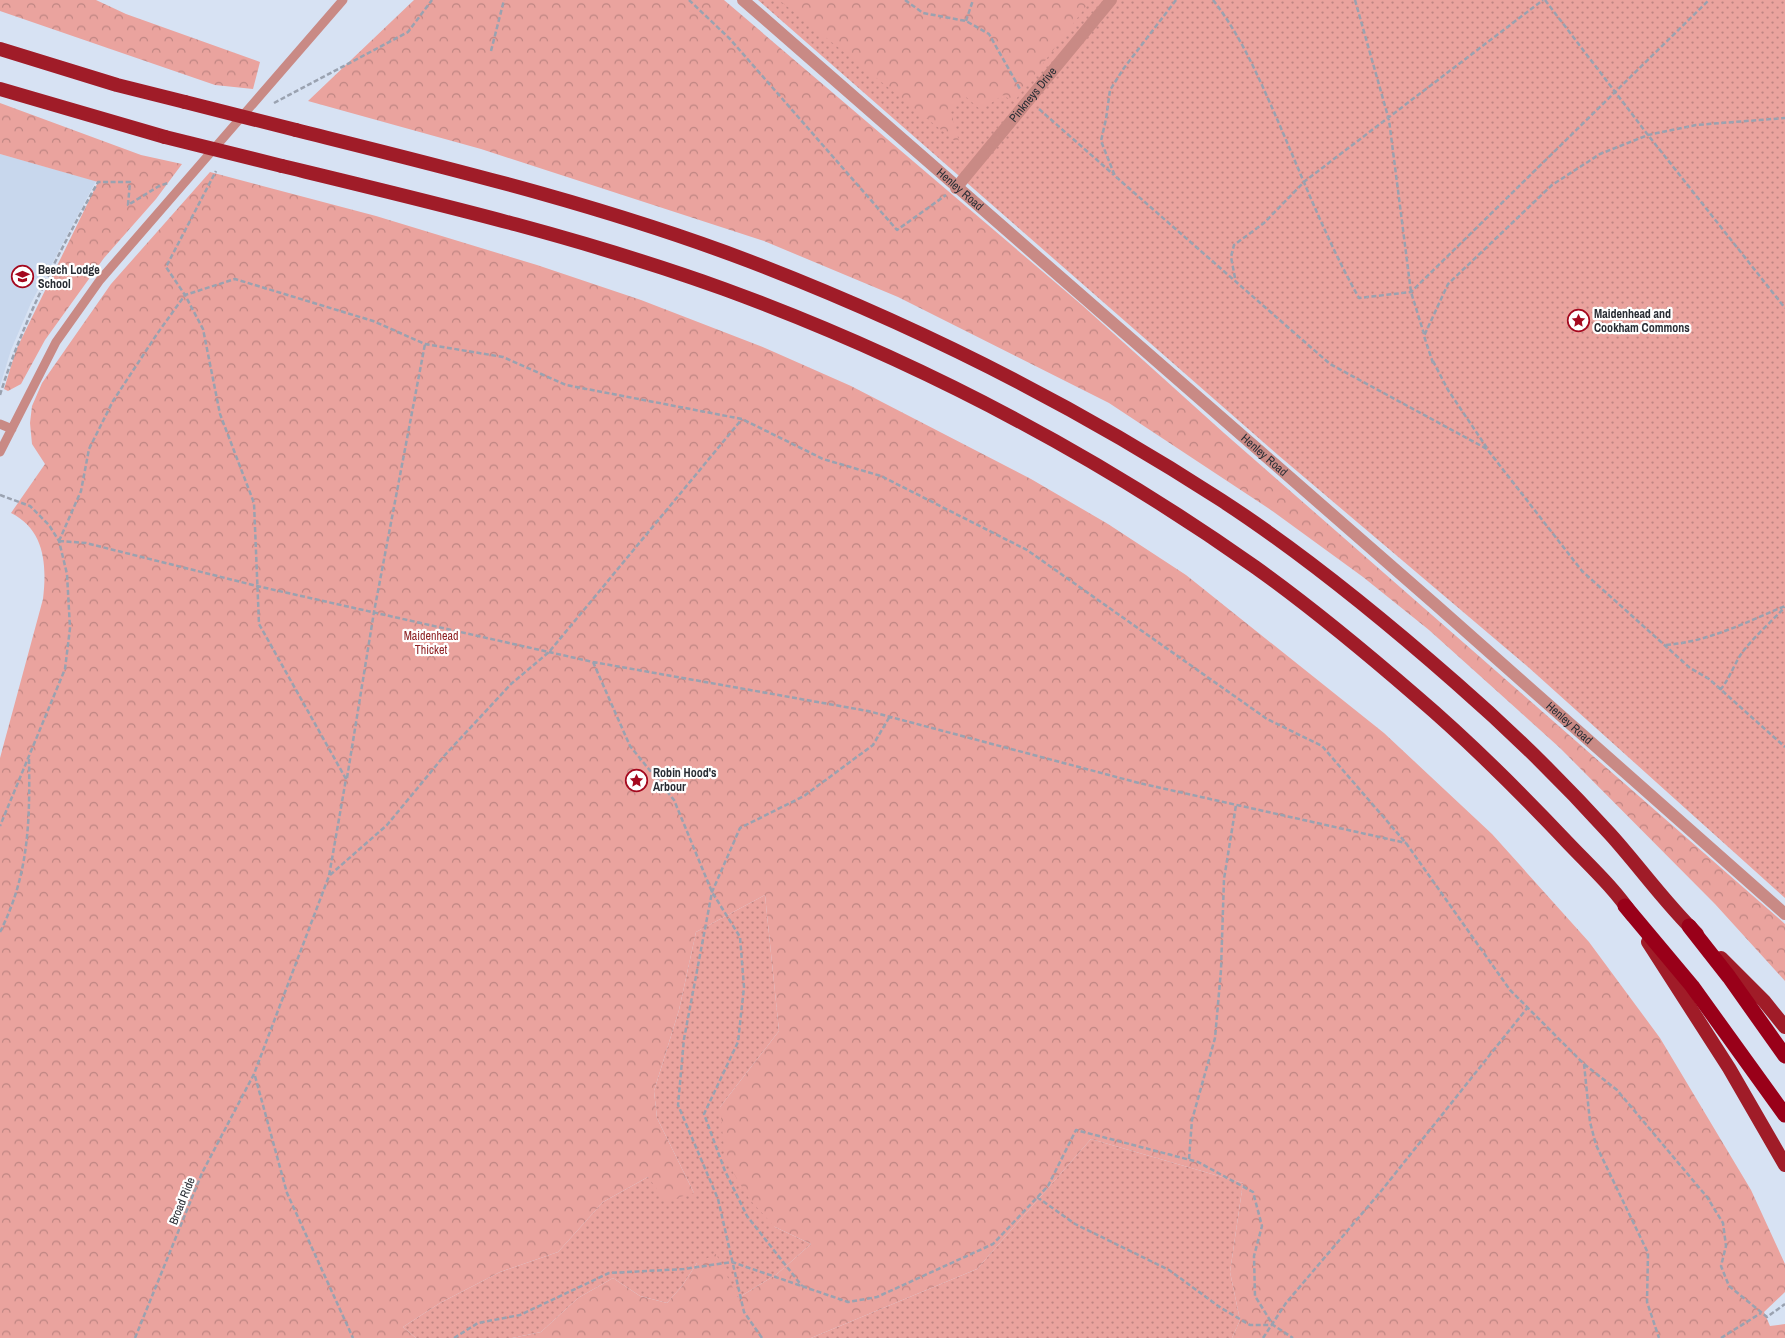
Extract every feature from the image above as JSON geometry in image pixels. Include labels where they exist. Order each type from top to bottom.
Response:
[{"type":"highway","points":[[0,49],[117,85],[416,160],[585,206],[748,261],[901,325],[1036,392],[1102,428],[1222,501],[1274,537],[1412,645],[1490,713],[1570,791],[1646,874],[1729,977],[1785,1056]]},
{"type":"highway","points":[[0,89],[165,137],[473,212],[555,234],[724,289],[864,346],[1004,414],[1109,473],[1210,537],[1315,612],[1376,661],[1493,764],[1626,906],[1698,993],[1785,1115]]},
{"type":"highway","points":[[1626,906],[1729,1068],[1785,1165]]},
{"type":"highway","points":[[1689,926],[1764,1001],[1785,1027]]},
{"type":"street","name":"Henley Road","points":[[743,0],[956,188],[1436,604],[1785,914]]},
{"type":"street","name":"Pinkneys Drive","points":[[956,188],[1111,0]]},
{"type":"lane","points":[[0,452],[56,342],[100,280],[343,0]]},
{"type":"lane","points":[[0,424],[12,428]]},
{"type":"path","points":[[274,103],[408,32],[432,0]]},
{"type":"path","points":[[491,51],[504,0]]},
{"type":"path","points":[[689,0],[730,39],[897,230],[956,188]]},
{"type":"path","points":[[905,0],[923,13],[966,21],[989,34],[1028,101],[1235,279],[1330,364],[1487,449]]},
{"type":"path","points":[[966,21],[973,0]]},
{"type":"path","points":[[1115,176],[1101,140],[1110,90],[1124,68],[1176,0]]},
{"type":"path","points":[[1213,0],[1243,44],[1305,181],[1339,264],[1359,298],[1411,292],[1709,0]]},
{"type":"path","points":[[1355,0],[1389,120],[1411,292],[1433,363]]},
{"type":"path","points":[[1235,279],[1231,257],[1234,245],[1264,223],[1305,181],[1389,120],[1544,0],[1785,308]]},
{"type":"path","points":[[1785,118],[1696,125],[1648,135],[1600,154],[1552,185],[1448,284],[1424,336],[1433,363],[1448,390],[1487,449],[1582,571],[1690,668],[1709,679],[1785,746]]},
{"type":"path","points":[[0,395],[14,349],[35,302],[98,182],[130,182],[128,205],[159,186],[191,176],[216,171],[166,267],[185,295],[203,330],[220,414],[254,503],[259,624],[346,778]]},
{"type":"path","points":[[59,542],[81,491],[89,448],[113,401],[185,295],[234,279],[373,321],[425,344],[503,357],[566,385],[742,419],[823,459],[881,476],[1027,550],[1267,719],[1322,746],[1406,843],[1510,990],[1584,1064],[1617,1090],[1707,1197],[1723,1223],[1726,1246],[1721,1266],[1729,1286],[1767,1318],[1785,1304]]},
{"type":"path","name":"Broad Ride","points":[[134,1338],[202,1173],[254,1074],[329,876],[374,612],[425,344]]},
{"type":"path","points":[[329,876],[387,825],[444,756],[511,684],[549,652],[742,419]]},
{"type":"path","points":[[0,495],[30,506],[48,524],[59,542],[67,574],[69,636],[64,669],[30,758],[0,826]]},
{"type":"path","points":[[59,542],[86,543],[257,586],[594,662],[868,711],[1139,783],[1406,843]]},
{"type":"path","points":[[1665,645],[1694,641],[1785,607]]},
{"type":"path","points":[[1720,690],[1730,678],[1733,667],[1745,649],[1785,607]]},
{"type":"path","points":[[594,662],[630,746],[674,800],[712,892],[740,937],[744,987],[738,1042],[704,1114],[725,1171],[747,1216],[802,1286]]},
{"type":"path","points":[[762,1338],[744,1312],[718,1199],[678,1105],[684,1039],[712,892],[740,828],[804,796],[873,745],[890,716]]},
{"type":"path","points":[[0,932],[12,908],[24,866],[30,814],[30,758]]},
{"type":"path","points":[[1189,1159],[1192,1120],[1214,1038],[1221,970],[1224,879],[1236,805]]},
{"type":"path","points":[[1263,1338],[1274,1325],[1286,1303],[1382,1190],[1528,1008]]},
{"type":"path","points":[[1584,1064],[1590,1122],[1596,1145],[1648,1253],[1647,1302],[1659,1338]]},
{"type":"path","points":[[254,1074],[287,1193],[353,1338]]},
{"type":"path","points":[[454,1338],[478,1323],[520,1315],[609,1273],[684,1269],[732,1262],[848,1302],[877,1297],[993,1244],[1048,1186],[1076,1130],[1198,1162],[1253,1192],[1262,1226],[1254,1256],[1255,1296],[1274,1325],[1293,1338]]},
{"type":"path","points":[[1037,1197],[1075,1224],[1169,1270],[1221,1308],[1250,1324],[1274,1325]]},
{"type":"path","points":[[1721,1338],[1761,1313]]},
{"type":"shaded area","name":"Beech Lodge School","points":[[0,154],[96,181],[31,303],[11,350],[0,386]]},
{"type":"green space","points":[[0,0],[96,0],[126,14],[260,62],[253,89],[215,85],[0,11]]},
{"type":"green space","points":[[414,0],[724,0],[1083,306],[1224,433],[1785,924],[1785,981],[1715,904],[1560,748],[1429,630],[1363,577],[1271,510],[1109,403],[898,297],[764,241],[481,149],[308,101]]},
{"type":"green space","points":[[758,0],[1785,0],[1785,898],[1527,666],[1278,455]]},
{"type":"green space","points":[[779,0],[1091,0],[1014,102],[1003,95],[981,110],[965,96],[951,112],[960,145]]},
{"type":"green space","points":[[0,103],[141,155],[182,164],[156,199],[104,258],[45,340],[21,384],[8,391],[4,389],[16,350],[98,182],[0,154]]},
{"type":"green space","name":"Maidenhead Thicket","points":[[210,172],[376,216],[537,265],[641,300],[765,348],[851,386],[1031,479],[1108,524],[1186,575],[1384,733],[1492,834],[1589,942],[1660,1038],[1751,1190],[1785,1264],[1785,1292],[1764,1312],[1770,1326],[1785,1324],[1785,1338],[1232,1338],[1240,1320],[1230,1272],[1243,1183],[1091,1139],[977,1269],[811,1338],[512,1338],[541,1332],[578,1298],[613,1278],[640,1296],[667,1303],[682,1286],[697,1263],[716,1254],[738,1298],[777,1274],[811,1244],[775,1227],[750,1200],[725,1159],[720,1107],[779,1031],[765,895],[696,932],[679,1010],[654,1091],[657,1118],[694,1193],[666,1201],[648,1177],[603,1202],[558,1252],[500,1272],[440,1303],[403,1327],[416,1338],[0,1338],[0,758],[43,599],[44,586],[44,561],[37,539],[22,520],[11,513],[45,464],[32,444],[30,423],[32,406],[42,383],[111,284]]},
{"type":"green space","points":[[765,895],[779,1031],[720,1107],[775,1227],[811,1244],[777,1274],[738,1298],[697,1263],[682,1286],[667,1303],[640,1296],[613,1278],[578,1298],[541,1332],[512,1338],[416,1338],[403,1327],[440,1303],[500,1272],[558,1252],[603,1202],[648,1177],[694,1193],[657,1118],[654,1091],[679,1010],[696,932]]},
{"type":"green space","points":[[1091,1139],[1243,1183],[1230,1272],[1240,1320],[1232,1338],[811,1338],[977,1269]]},
{"type":"place","name":"Beech Lodge School","points":[[22,277]]},
{"type":"place","name":"Maidenhead and Cookham Commons","points":[[1578,321]]},
{"type":"place","name":"Robin Hood's Arbour","points":[[637,780]]}]
